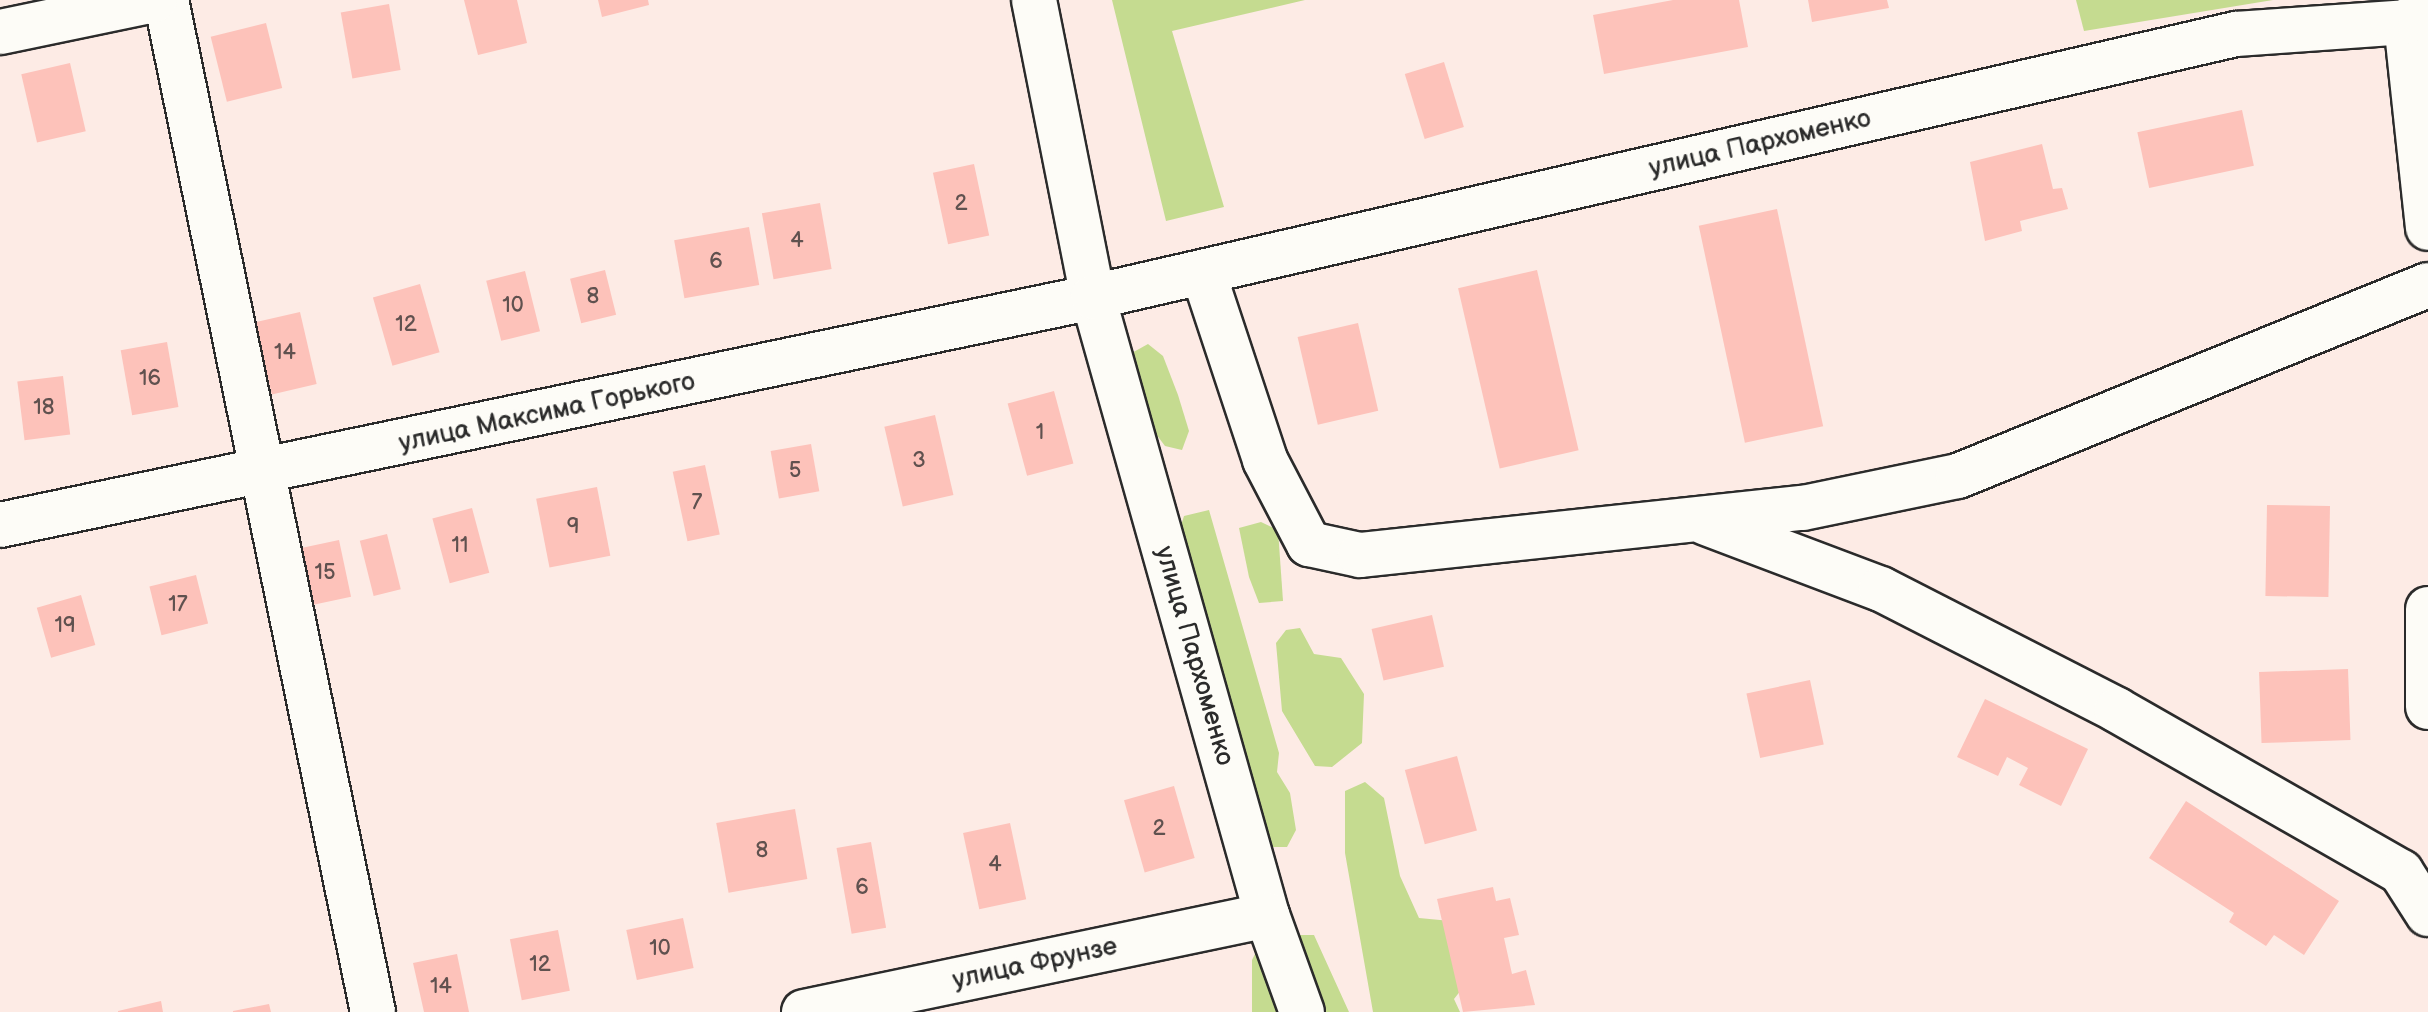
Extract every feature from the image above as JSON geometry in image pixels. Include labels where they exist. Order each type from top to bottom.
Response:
[{"type":"street","points":[[0,32],[155,0]]},
{"type":"street","points":[[166,0],[260,474],[373,1012]]},
{"type":"street","name":"улица Пархоменко","points":[[1034,0],[1093,297],[1267,915],[1302,1012]]},
{"type":"street","points":[[2417,15],[2428,228]]},
{"type":"street","name":"улица Пархоменко","points":[[1093,297],[2236,34],[2417,15]]},
{"type":"street","points":[[1203,272],[1265,460],[1309,544],[1360,555],[1803,508],[1958,476],[2428,285]]},
{"type":"street","name":"улица Максима Горького","points":[[0,525],[260,474],[1093,297]]},
{"type":"street","points":[[1697,520],[1881,589],[2117,710],[2401,872],[2428,914]]},
{"type":"street","points":[[2428,609],[2428,707]]},
{"type":"street","name":"улица Фрунзе","points":[[804,1012],[1267,915]]},
{"type":"green space","points":[[1112,0],[1305,0],[1172,31],[1224,207],[1166,221]]},
{"type":"green space","points":[[2076,0],[2273,0],[2084,31]]},
{"type":"green space","points":[[1148,344],[1163,356],[1178,395],[1189,431],[1182,450],[1165,446],[1144,418],[1130,354]]},
{"type":"green space","points":[[1209,510],[1279,753],[1277,772],[1290,793],[1296,830],[1287,847],[1267,847],[1177,538],[1184,516]]},
{"type":"green space","points":[[1261,522],[1278,530],[1283,601],[1259,603],[1249,577],[1239,528]]},
{"type":"green space","points":[[1300,628],[1314,654],[1341,658],[1364,694],[1362,743],[1332,767],[1315,766],[1282,711],[1276,643],[1286,630]]},
{"type":"green space","points":[[1365,782],[1384,798],[1400,876],[1419,918],[1461,922],[1472,976],[1454,999],[1460,1012],[1373,1012],[1345,853],[1345,791]]},
{"type":"green space","points":[[1300,935],[1314,935],[1349,1012],[1252,1012],[1252,960],[1260,944],[1293,950]]},
{"type":"building","points":[[464,0],[517,0],[527,43],[478,55]]},
{"type":"building","points":[[598,0],[648,0],[649,5],[602,17]]},
{"type":"building","points":[[1673,0],[1739,0],[1748,47],[1604,74],[1593,15]]},
{"type":"building","points":[[1808,0],[1887,0],[1889,8],[1812,22]]},
{"type":"building","points":[[389,4],[401,70],[352,78],[341,13]]},
{"type":"building","points":[[266,23],[282,88],[227,102],[211,37]]},
{"type":"building","points":[[1444,62],[1464,127],[1425,139],[1405,74]]},
{"type":"building","points":[[70,63],[86,131],[37,142],[21,74]]},
{"type":"building","points":[[2242,110],[2254,166],[2149,188],[2137,132]]},
{"type":"building","points":[[2042,144],[2053,189],[2062,188],[2068,209],[2020,221],[2022,231],[1985,241],[1970,162]]},
{"type":"building","points":[[974,164],[989,235],[948,244],[933,173]]},
{"type":"building","points":[[820,203],[832,269],[774,279],[762,213]]},
{"type":"building","points":[[1777,209],[1823,426],[1745,443],[1699,226]]},
{"type":"building","points":[[749,227],[759,285],[684,298],[674,240]]},
{"type":"building","points":[[605,270],[616,315],[581,323],[570,279]]},
{"type":"building","points":[[1537,270],[1579,450],[1500,468],[1458,288]]},
{"type":"building","points":[[525,271],[540,331],[501,341],[486,281]]},
{"type":"building","points":[[420,284],[440,352],[392,366],[373,298]]},
{"type":"building","points":[[300,312],[317,384],[272,394],[255,322]]},
{"type":"building","points":[[1358,323],[1378,411],[1318,425],[1298,337]]},
{"type":"building","points":[[167,342],[178,407],[132,415],[121,350]]},
{"type":"building","points":[[63,376],[70,435],[25,440],[17,382]]},
{"type":"building","points":[[1054,391],[1073,463],[1027,476],[1008,403]]},
{"type":"building","points":[[935,415],[953,495],[903,507],[884,427]]},
{"type":"building","points":[[811,444],[819,491],[779,498],[771,451]]},
{"type":"building","points":[[705,465],[720,534],[687,541],[673,472]]},
{"type":"building","points":[[597,487],[610,556],[549,568],[536,499]]},
{"type":"building","points":[[2267,505],[2330,506],[2328,597],[2265,596]]},
{"type":"building","points":[[472,508],[489,573],[450,583],[432,519]]},
{"type":"building","points":[[387,534],[401,589],[374,596],[360,541]]},
{"type":"building","points":[[339,540],[351,597],[310,605],[298,549]]},
{"type":"building","points":[[196,575],[208,624],[162,635],[149,587]]},
{"type":"building","points":[[81,595],[95,645],[51,658],[37,608]]},
{"type":"building","points":[[1432,615],[1444,667],[1384,681],[1372,629]]},
{"type":"building","points":[[2348,669],[2350,740],[2262,743],[2259,672]]},
{"type":"building","points":[[1810,680],[1824,745],[1760,758],[1746,694]]},
{"type":"building","points":[[1985,699],[2088,749],[2061,806],[2019,785],[2028,768],[2007,757],[1998,776],[1957,757]]},
{"type":"building","points":[[1457,756],[1477,830],[1425,844],[1405,770]]},
{"type":"building","points":[[1174,786],[1195,858],[1145,872],[1124,800]]},
{"type":"building","points":[[2186,801],[2339,901],[2304,955],[2274,935],[2266,946],[2229,922],[2234,913],[2149,858]]},
{"type":"building","points":[[795,809],[807,879],[729,893],[716,823]]},
{"type":"building","points":[[1010,823],[1026,899],[979,909],[963,833]]},
{"type":"building","points":[[871,842],[886,928],[852,934],[837,848]]},
{"type":"building","points":[[1493,887],[1496,901],[1510,898],[1519,935],[1504,938],[1512,974],[1526,970],[1535,1005],[1463,1012],[1437,899]]},
{"type":"building","points":[[683,918],[694,968],[637,980],[626,930]]},
{"type":"building","points":[[558,930],[570,991],[522,1000],[510,939]]},
{"type":"building","points":[[457,954],[469,1012],[424,1012],[413,963]]},
{"type":"building","points":[[161,1001],[163,1012],[118,1012],[118,1011]]},
{"type":"building","points":[[269,1004],[271,1012],[233,1012],[233,1011]]}]
